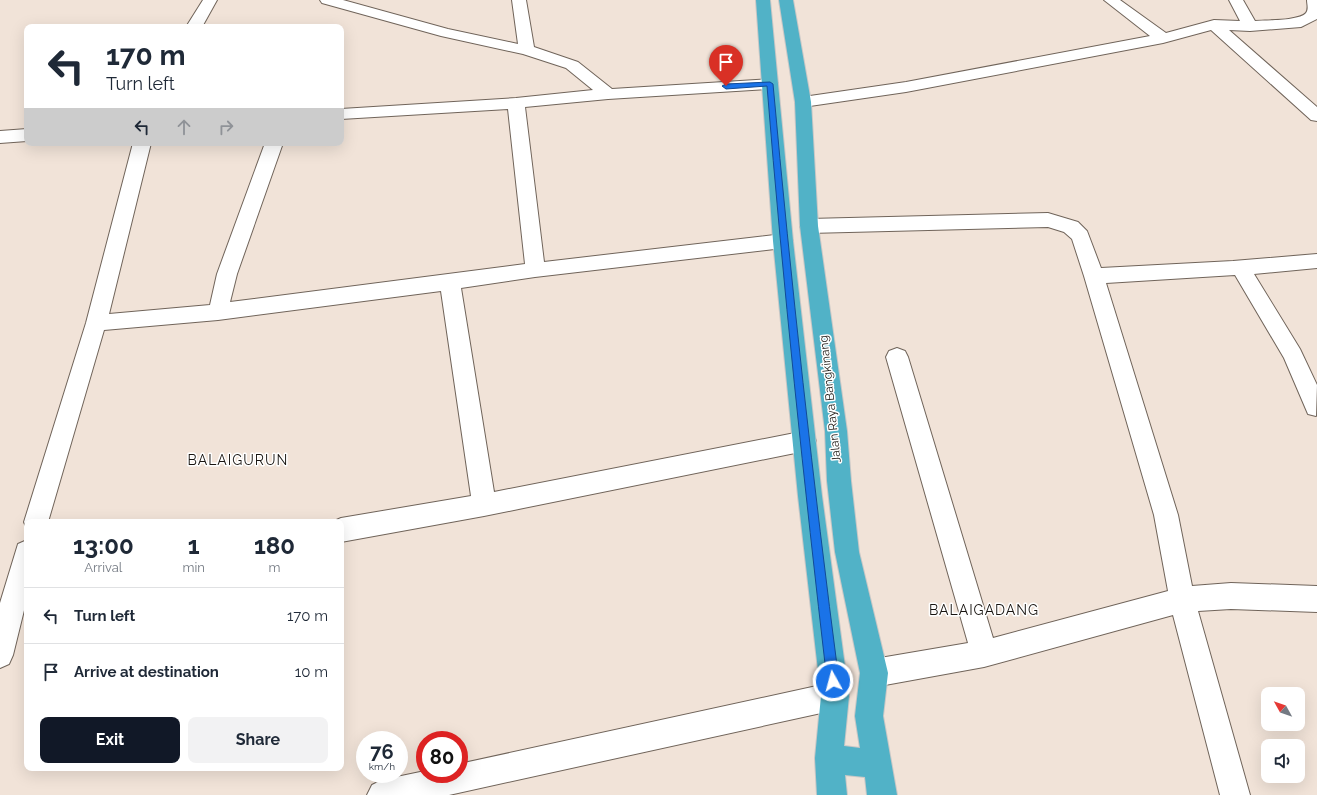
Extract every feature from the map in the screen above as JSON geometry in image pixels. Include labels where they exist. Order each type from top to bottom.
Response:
[{"type":"highway","points":[[763,0],[783,241],[820,577],[835,696],[829,758],[832,795]]},
{"type":"highway","name":"Jalan Raya Bangkinang","points":[[786,0],[803,102],[809,226],[836,431],[839,481],[847,552],[874,673],[869,716],[882,795]]},
{"type":"highway","points":[[820,577],[847,552]]},
{"type":"highway","points":[[829,758],[878,765]]},
{"type":"street","points":[[196,24],[210,0]]},
{"type":"street","points":[[327,0],[446,33],[527,50],[572,65],[608,94]]},
{"type":"street","points":[[519,0],[527,50]]},
{"type":"street","points":[[1111,0],[1163,38]]},
{"type":"street","points":[[1236,0],[1250,26]]},
{"type":"street","points":[[803,102],[906,87],[1163,38],[1214,25],[1250,26],[1301,22],[1312,16],[1315,8],[1314,0]]},
{"type":"street","points":[[1214,25],[1317,116]]},
{"type":"street","points":[[344,114],[516,103],[608,94],[770,84]]},
{"type":"street","points":[[516,103],[535,270]]},
{"type":"street","points":[[0,137],[24,135]]},
{"type":"street","points":[[37,519],[96,323],[141,146]]},
{"type":"street","points":[[218,312],[227,274],[273,146]]},
{"type":"street","points":[[809,226],[1048,220],[1071,227],[1080,236],[1094,276],[1166,515],[1182,600],[1235,795]]},
{"type":"street","points":[[96,323],[218,312],[535,270],[783,241]]},
{"type":"street","points":[[1094,276],[1266,266],[1317,261]]},
{"type":"street","points":[[1240,267],[1293,355],[1316,407]]},
{"type":"street","points":[[450,282],[484,505]]},
{"type":"street","points":[[897,357],[984,654]]},
{"type":"street","points":[[344,529],[484,505],[805,441]]},
{"type":"street","points":[[0,655],[15,586],[24,560]]},
{"type":"street","points":[[874,673],[984,654],[1182,600],[1231,596],[1317,599]]},
{"type":"street","points":[[382,795],[835,696]]},
{"type":"district","name":"BALAIGURUN","points":[[238,460]]},
{"type":"district","name":"BALAIGADANG","points":[[984,610]]},
{"type":"route","points":[[726,86],[770,84],[783,241],[810,496],[833,681]]}]
